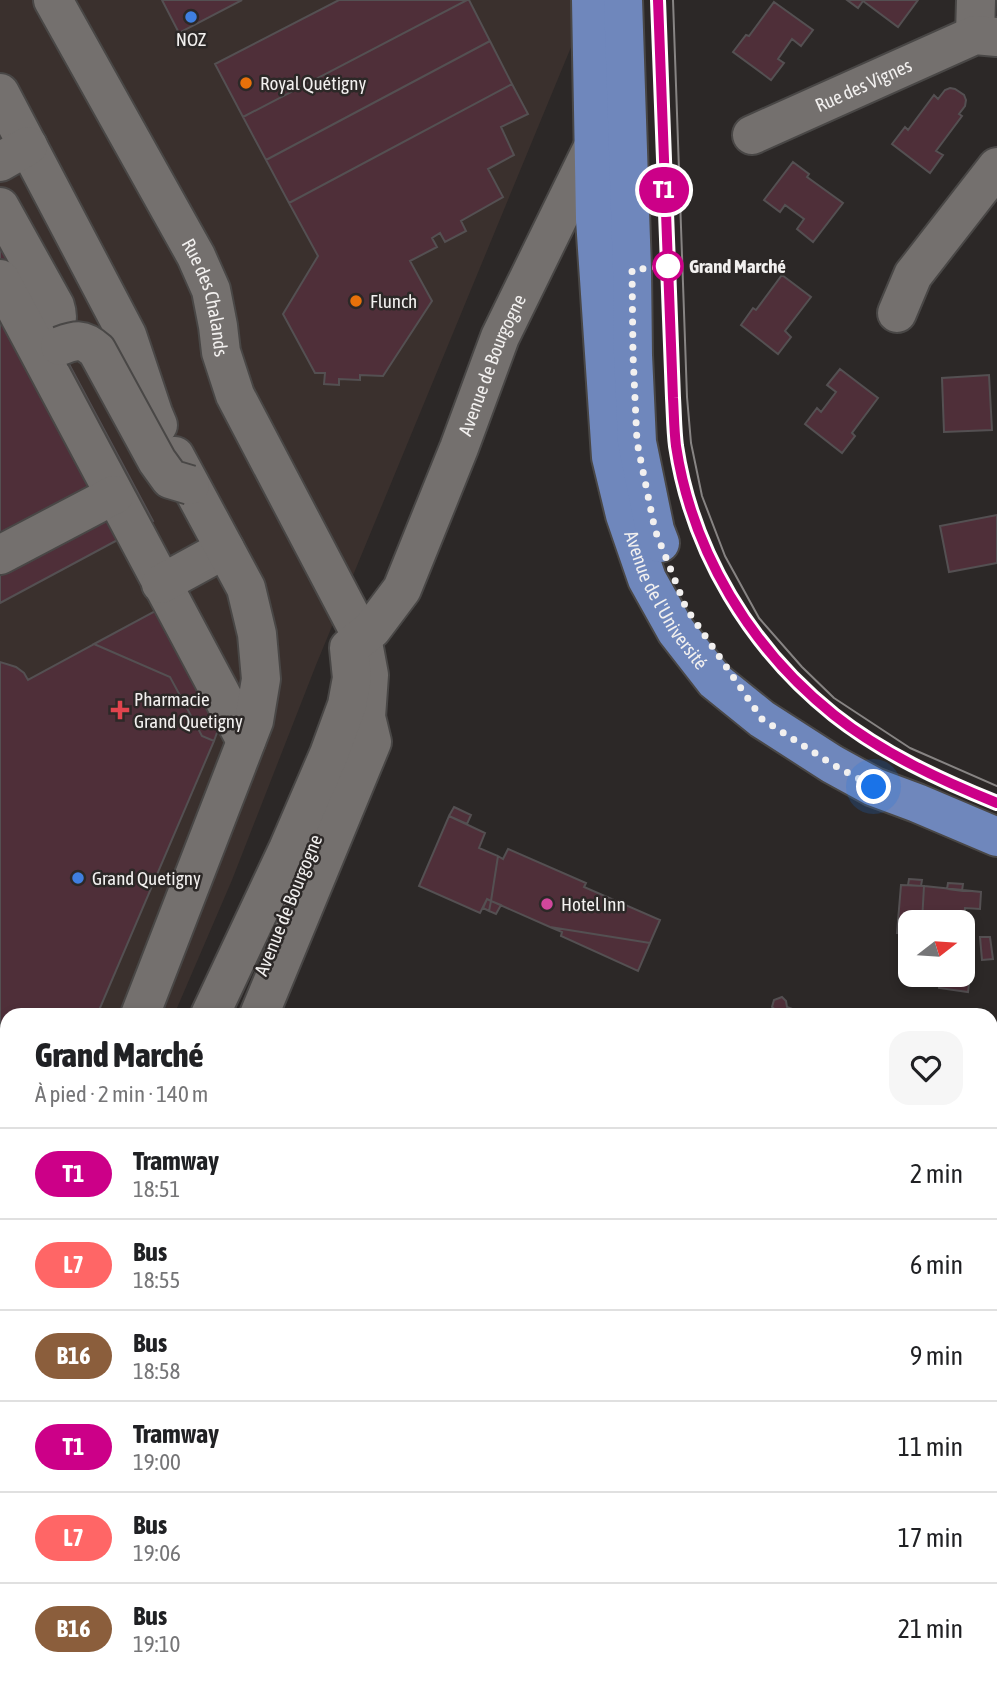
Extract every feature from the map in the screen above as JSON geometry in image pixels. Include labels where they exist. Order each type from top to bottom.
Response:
[{"type":"main road","name":"Avenue de l'Université","points":[[591,0],[596,232],[611,457],[625,515],[647,579],[676,631],[715,681],[762,719]]},
{"type":"main road","name":"Avenue de l'Université","points":[[623,0],[637,442],[655,530],[686,608],[762,719]]},
{"type":"main road","points":[[762,719],[832,764],[874,787],[997,837]]},
{"type":"street","points":[[42,0],[92,92],[103,93],[106,75],[100,57],[70,0]]},
{"type":"street","name":"Rue des Chalands","points":[[53,0],[195,256],[211,290],[221,352],[235,395],[345,603]]},
{"type":"street","name":"Rue des Vignes","points":[[752,135],[983,24]]},
{"type":"street","points":[[0,93],[14,154],[127,335],[153,413],[246,588],[257,634],[261,679],[254,721],[143,1008]]},
{"type":"street","name":"Avenue de Bourgogne","points":[[356,643],[372,629],[402,589],[500,337],[593,148]]},
{"type":"street","points":[[897,313],[913,275],[997,167]]},
{"type":"street","points":[[0,206],[55,306],[58,317],[56,355]]},
{"type":"street","points":[[0,251],[56,355],[114,495],[246,741]]},
{"type":"street","points":[[0,279],[56,355]]},
{"type":"street","points":[[56,355],[127,335]]},
{"type":"street","points":[[56,355],[71,342],[89,343],[97,351],[170,480],[190,485]]},
{"type":"street","points":[[0,555],[114,495]]},
{"type":"street","points":[[161,584],[225,550]]},
{"type":"street","name":"Avenue de Bourgogne","points":[[246,1008],[369,674],[356,643],[345,603]]},
{"type":"street","name":"Avenue de Bourgogne","points":[[196,1008],[219,966],[308,754],[350,725]]},
{"type":"street","name":"Avenue de Bourgogne","points":[[213,1008],[293,837],[328,754],[350,725]]},
{"type":"street","name":"Avenue de Bourgogne","points":[[262,1008],[372,742],[350,725]]},
{"type":"shaded area","points":[[0,0],[581,0],[581,23],[316,665],[232,880],[177,1008],[0,1008]]},
{"type":"building","name":"NOZ","points":[[162,0],[242,0],[179,33]]},
{"type":"building","points":[[339,0],[467,0],[243,117],[215,64]]},
{"type":"building","points":[[467,0],[490,41],[266,160],[243,117]]},
{"type":"building","points":[[847,0],[918,0],[898,27],[863,1],[858,8]]},
{"type":"building","points":[[774,2],[813,30],[801,46],[792,39],[778,59],[784,63],[771,80],[733,52],[746,35],[749,36]]},
{"type":"building","points":[[490,41],[512,84],[289,203],[266,160]]},
{"type":"building","points":[[512,84],[528,114],[501,127],[514,155],[488,169],[503,197],[461,221],[466,231],[445,242],[440,233],[432,238],[437,247],[410,261],[432,301],[383,376],[360,375],[360,380],[339,379],[339,385],[324,384],[325,373],[315,373],[283,314],[318,256],[289,203]]},
{"type":"building","points":[[950,88],[964,95],[965,106],[959,114],[962,116],[936,151],[943,155],[930,173],[892,144],[905,127],[908,130],[934,95],[938,99]]},
{"type":"building","points":[[793,162],[809,174],[807,177],[843,203],[813,242],[797,229],[804,219],[785,205],[780,212],[764,200]]},
{"type":"building","points":[[0,235],[153,521],[0,603]]},
{"type":"building","points":[[782,275],[811,297],[785,331],[791,337],[778,354],[741,325]]},
{"type":"building","points":[[840,369],[878,398],[852,433],[855,436],[842,453],[805,424],[817,408],[821,412],[836,392],[827,385]]},
{"type":"building","points":[[989,375],[992,430],[944,432],[942,378]]},
{"type":"building","points":[[997,515],[997,563],[949,572],[940,526]]},
{"type":"building","points":[[157,610],[219,727],[214,741],[202,736],[170,677],[94,644]]},
{"type":"building","name":"Grand Quetigny","points":[[94,644],[170,677],[202,736],[214,741],[100,1008],[0,1008],[0,662],[16,667],[28,680]]},
{"type":"building","points":[[454,807],[471,815],[467,824],[449,816]]},
{"type":"building","points":[[449,816],[485,833],[479,848],[498,856],[491,901],[487,899],[480,913],[419,886]]},
{"type":"building","points":[[508,849],[586,883],[584,887],[660,920],[650,943],[550,927],[491,901],[498,856],[503,859]]},
{"type":"building","points":[[909,879],[922,880],[921,886],[908,885]]},
{"type":"building","points":[[948,883],[963,884],[962,891],[947,889]]},
{"type":"building","points":[[901,885],[924,886],[923,910],[899,910]]},
{"type":"building","points":[[924,886],[981,892],[980,909],[923,910]]},
{"type":"building","points":[[487,899],[491,901],[489,911],[483,908]]},
{"type":"building","points":[[491,901],[501,905],[496,914],[489,911]]},
{"type":"building","points":[[550,927],[650,943],[638,971],[561,936],[562,932]]},
{"type":"building","points":[[980,937],[990,937],[993,959],[982,960]]},
{"type":"building","points":[[939,987],[969,987],[968,992]]},
{"type":"building","points":[[782,997],[790,1008],[773,1008],[774,1000]]},
{"type":"tram line","points":[[658,0],[675,434],[685,485],[711,560],[752,629],[804,689],[834,715],[872,742],[912,765],[997,804]]},
{"type":"tram line","name":"T1","points":[[658,0],[677,447],[689,500],[714,568],[758,639],[803,688],[834,714],[898,757],[997,803]]},
{"type":"tram line","points":[[673,0],[687,397],[691,443],[702,496],[725,556],[759,618],[802,667],[834,698],[910,748],[997,786]]},
{"type":"place","name":"NOZ","points":[[191,17]]},
{"type":"place","name":"Royal Quétigny","points":[[246,83]]},
{"type":"place","name":"Grand Marché","points":[[668,266]]},
{"type":"place","name":"Flunch","points":[[356,301]]},
{"type":"place","name":"Pharmacie Grand Quetigny","points":[[120,710]]},
{"type":"place","name":"Grand Quetigny","points":[[78,878]]},
{"type":"place","name":"Hotel Inn","points":[[547,904]]},
{"type":"route","points":[[668,266],[632,270],[637,442],[655,530],[686,608],[762,719],[832,764],[874,787]]}]
